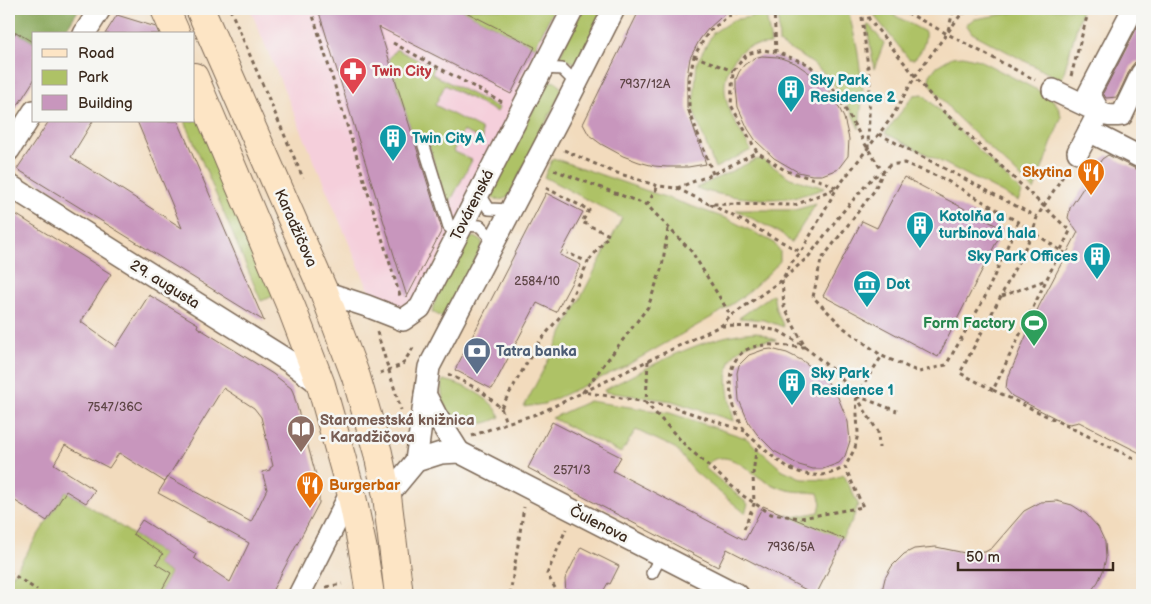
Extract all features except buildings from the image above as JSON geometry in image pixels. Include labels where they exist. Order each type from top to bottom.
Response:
[{"type":"main road","points":[[165,9],[175,32]]},
{"type":"main road","name":"Karadžičova","points":[[200,9],[324,292],[356,377],[378,453],[387,496],[400,595]]},
{"type":"main road","points":[[195,79],[292,309],[321,385],[351,492],[370,595]]},
{"type":"street","points":[[85,32],[100,9]]},
{"type":"street","name":"Továrenská","points":[[324,292],[403,320],[420,308],[456,226],[479,193],[573,9]]},
{"type":"street","points":[[387,496],[416,461],[429,367],[614,9]]},
{"type":"street","points":[[1099,112],[1090,93],[1132,9]]},
{"type":"street","points":[[1053,90],[1108,116],[1122,114],[1142,73]]},
{"type":"street","points":[[1078,152],[1099,112]]},
{"type":"street","points":[[9,150],[32,114]]},
{"type":"street","points":[[1089,131],[1142,158]]},
{"type":"street","name":"29. augusta","points":[[9,185],[290,362],[321,385]]},
{"type":"street","points":[[416,461],[463,445],[437,417],[425,394]]},
{"type":"street","name":"Čulenova","points":[[463,445],[657,564],[738,595]]},
{"type":"street","points":[[299,595],[351,492]]},
{"type":"lane","points":[[542,68],[562,69],[576,84]]},
{"type":"lane","points":[[424,146],[456,226],[480,226],[494,241]]},
{"type":"lane","points":[[479,193],[489,209],[510,210]]},
{"type":"path","points":[[230,9],[303,179]]},
{"type":"path","points":[[311,9],[402,303]]},
{"type":"path","points":[[713,174],[689,110],[689,82],[694,56],[709,31],[731,15],[762,9]]},
{"type":"path","points":[[774,9],[776,52]]},
{"type":"path","points":[[861,9],[870,84],[868,149]]},
{"type":"path","points":[[866,9],[870,19],[944,112],[1070,231],[993,390]]},
{"type":"path","points":[[900,9],[1053,90]]},
{"type":"path","points":[[947,34],[954,9]]},
{"type":"path","points":[[805,347],[784,308],[782,280],[801,252],[837,188],[892,117],[916,75],[965,9]]},
{"type":"path","points":[[962,13],[1014,9]]},
{"type":"path","points":[[1075,100],[1071,75],[1089,9]]},
{"type":"path","points":[[393,43],[502,102]]},
{"type":"path","points":[[837,188],[825,182],[786,171],[757,152],[731,105],[733,71],[747,54],[763,50],[776,52],[808,64],[832,86],[883,172]]},
{"type":"path","points":[[694,56],[733,71]]},
{"type":"path","points":[[879,134],[1037,217]]},
{"type":"path","points":[[561,149],[611,172],[658,186],[676,188],[801,252]]},
{"type":"path","points":[[676,188],[713,174],[757,152]]},
{"type":"path","points":[[1078,152],[1037,217],[1033,232],[960,373],[1135,459]]},
{"type":"path","points":[[463,445],[506,423],[540,413],[722,326],[731,316],[782,280],[810,256],[840,215],[873,177],[883,172],[890,165],[904,163],[944,179],[1018,222],[1066,254]]},
{"type":"path","points":[[552,169],[647,205],[692,252],[731,316]]},
{"type":"path","points":[[883,172],[874,191],[821,260],[814,297],[844,328],[882,356],[919,372],[946,365],[984,299],[1018,222]]},
{"type":"path","points":[[501,408],[537,345],[566,309],[588,262],[609,235],[582,222],[588,210],[542,186]]},
{"type":"path","points":[[647,205],[658,186]]},
{"type":"path","points":[[709,204],[795,205],[837,188]]},
{"type":"path","points":[[583,392],[648,307],[662,267],[668,229]]},
{"type":"path","points":[[567,253],[588,262]]},
{"type":"path","points":[[1001,296],[1046,280]]},
{"type":"path","points":[[367,306],[374,322],[404,418]]},
{"type":"path","points":[[722,326],[757,327],[779,331],[805,347],[835,372],[856,396],[878,432],[879,448]]},
{"type":"path","points":[[376,373],[402,364],[418,341]]},
{"type":"path","points":[[744,431],[731,391],[732,372],[737,359],[748,349],[764,345],[805,347]]},
{"type":"path","points":[[583,392],[666,405],[744,431],[773,457],[788,467],[808,475],[824,476],[845,467],[855,448],[858,433],[856,396],[882,356]]},
{"type":"path","points":[[648,362],[646,403],[687,447],[742,495],[771,514],[801,518],[863,507],[845,467]]},
{"type":"path","points":[[441,370],[480,390],[501,408],[506,423]]},
{"type":"path","points":[[856,396],[897,410]]},
{"type":"path","points":[[744,529],[754,504],[752,474],[757,442]]},
{"type":"path","points":[[510,595],[524,503]]},
{"type":"path","points":[[559,595],[546,574],[568,526]]},
{"type":"path","points":[[9,572],[37,590]]},
{"type":"path","points":[[325,588],[342,584]]},
{"type":"shaded area","name":"Twin City","points":[[250,9],[566,9],[415,303],[407,309],[380,305],[367,286]]},
{"type":"green space","points":[[9,9],[79,9],[64,32],[32,32],[32,42],[16,32],[9,43]]},
{"type":"green space","points":[[460,9],[554,9],[535,47]]},
{"type":"green space","points":[[581,9],[605,9],[576,63],[559,58]]},
{"type":"green space","points":[[778,9],[848,9],[857,47],[863,90],[859,129],[845,101],[828,77],[812,63],[779,43]]},
{"type":"green space","points":[[872,9],[883,9],[925,32],[923,47],[914,59],[909,59],[876,18]]},
{"type":"green space","points":[[1034,9],[1082,9],[1062,79],[972,33],[966,24],[975,19]]},
{"type":"green space","points":[[766,14],[771,44],[747,47],[736,57],[726,75],[725,87],[729,109],[751,150],[715,168],[693,109],[697,62],[713,33],[733,20]]},
{"type":"green space","points":[[869,25],[884,43],[874,69],[867,26]]},
{"type":"green space","points":[[396,49],[434,68],[432,74],[499,108],[497,112],[445,85],[435,105],[481,129],[483,140],[463,131],[453,151],[472,160],[447,208],[427,139],[415,143],[389,59]]},
{"type":"green space","points":[[963,56],[979,60],[1047,95],[1059,108],[1061,118],[1034,190],[954,114],[933,88],[929,80],[930,75],[937,66],[952,57]]},
{"type":"green space","points":[[548,81],[557,82],[562,90],[508,197],[501,200],[496,199],[490,194]]},
{"type":"green space","points":[[923,94],[1022,193],[1018,201],[885,133],[914,95]]},
{"type":"green space","points":[[195,106],[276,295],[261,301],[185,122],[195,122]]},
{"type":"green space","points":[[553,158],[728,219],[773,242],[780,251],[780,261],[745,295],[719,313],[622,368],[544,404],[524,407],[622,218],[544,177]]},
{"type":"green space","points":[[762,159],[790,178],[825,188],[789,198],[755,199],[713,193],[696,188],[755,160]]},
{"type":"green space","points":[[816,204],[791,243],[782,234],[736,210],[795,210]]},
{"type":"green space","points":[[475,237],[482,241],[482,245],[446,319],[432,312],[440,284],[466,239]]},
{"type":"green space","points":[[773,294],[776,310],[784,327],[764,320],[739,318]]},
{"type":"green space","points":[[757,332],[776,340],[757,342],[743,347],[734,355],[729,365],[727,377],[734,421],[672,401],[605,392],[604,390],[659,362],[698,345],[737,334]]},
{"type":"green space","points":[[443,380],[459,384],[476,392],[497,410],[500,417],[491,421],[474,424],[458,420],[446,408],[442,391]]},
{"type":"green space","points":[[589,401],[670,413],[746,438],[781,469],[803,479],[828,480],[844,475],[858,504],[853,519],[817,582],[763,509],[794,517],[819,512],[821,503],[818,493],[791,491],[779,487],[765,481],[735,461],[727,458],[719,458],[704,467],[748,504],[745,513],[695,472],[675,448],[636,430],[621,453],[552,418]]},
{"type":"green space","points":[[66,491],[163,554],[156,564],[170,573],[159,595],[9,595],[9,581]]},
{"type":"place","name":"Twin City","points":[[353,95]]},
{"type":"place","name":"Sky Park Residence 2","points":[[791,113]]},
{"type":"place","name":"Twin City A","points":[[393,162]]},
{"type":"place","name":"Skytina","points":[[1091,196]]},
{"type":"place","name":"Kotolňa a turbínová hala","points":[[920,249]]},
{"type":"place","name":"Sky Park Offices","points":[[1097,280]]},
{"type":"place","name":"Dot","points":[[867,308]]},
{"type":"place","name":"Form Factory","points":[[1034,347]]},
{"type":"place","name":"Tatra banka","points":[[477,375]]},
{"type":"place","name":"Sky Park Residence 1","points":[[792,406]]},
{"type":"place","name":"Staromestská knižnica - Karadžičova","points":[[301,453]]},
{"type":"place","name":"Burgerbar","points":[[310,509]]}]
